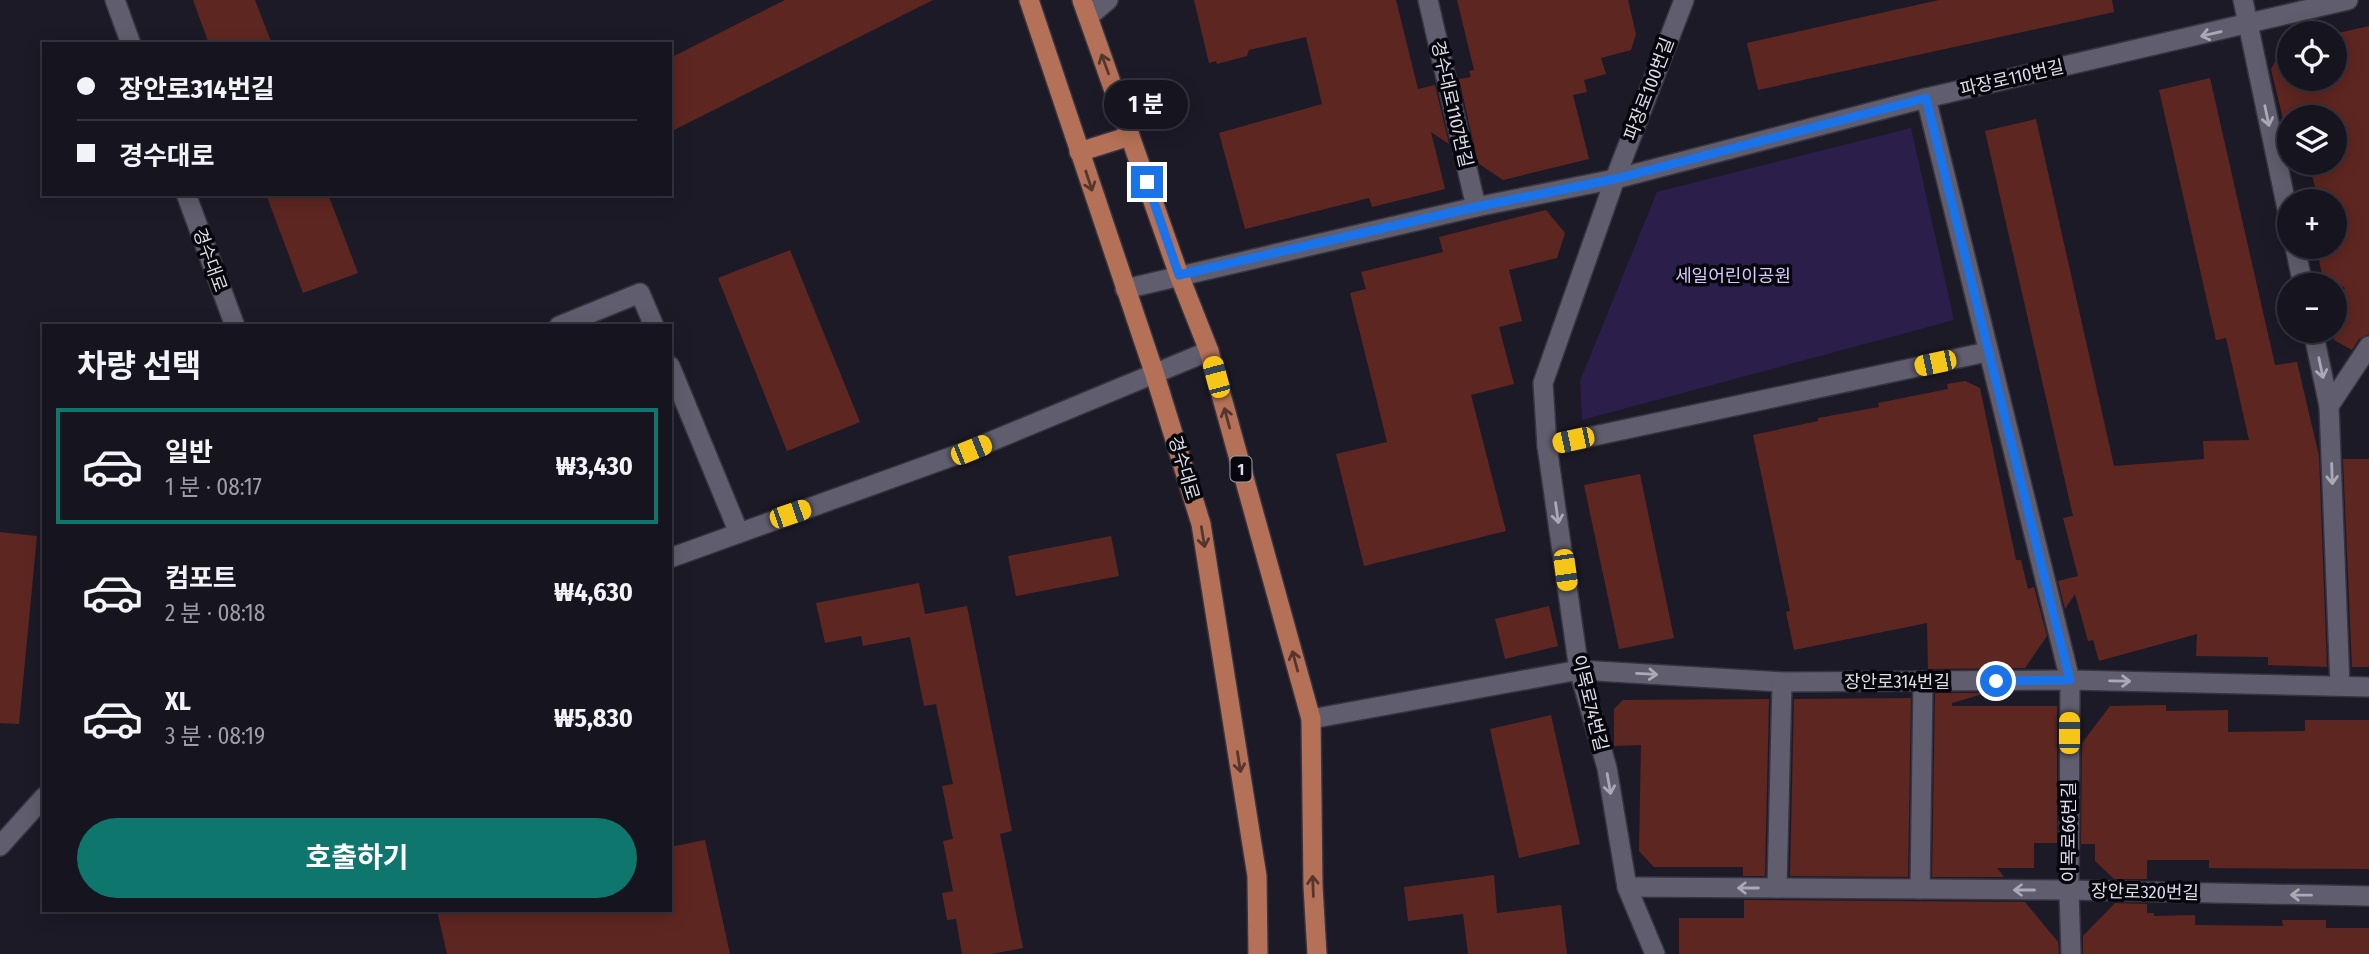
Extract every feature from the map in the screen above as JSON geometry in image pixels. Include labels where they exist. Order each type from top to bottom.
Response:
[{"type":"main road","name":"경수대로","points":[[1028,0],[1154,372],[1201,524],[1257,876],[1258,954]]},
{"type":"main road","name":"1","points":[[1085,8],[1179,275],[1209,351],[1311,719],[1313,886],[1317,954]]},
{"type":"main road","points":[[1079,152],[1130,136]]},
{"type":"street","points":[[115,0],[130,42]]},
{"type":"street","points":[[1085,8],[1108,0]]},
{"type":"street","name":"경수대로1107번길","points":[[1428,0],[1476,207]]},
{"type":"street","name":"파장로100번길","points":[[1615,179],[1684,0]]},
{"type":"street","points":[[2243,0],[2283,189]]},
{"type":"street","name":"파장로110번길","points":[[1615,179],[1926,98],[2348,0]]},
{"type":"street","name":"이목로66번길","points":[[1926,98],[2070,680],[2068,890],[2071,954]]},
{"type":"street","points":[[1125,289],[1476,207],[1615,179]]},
{"type":"street","name":"이목로74번길","points":[[1615,179],[1543,383],[1547,446],[1579,670],[1606,768],[1627,887],[1655,954]]},
{"type":"street","name":"경수대로","points":[[187,196],[234,324]]},
{"type":"street","points":[[564,324],[640,293],[653,324]]},
{"type":"street","points":[[2316,343],[2329,406],[2340,686]]},
{"type":"street","points":[[2329,406],[2369,346]]},
{"type":"street","points":[[672,557],[971,450],[1209,351]]},
{"type":"street","points":[[1547,446],[1987,352]]},
{"type":"street","points":[[672,371],[738,533]]},
{"type":"street","points":[[1311,719],[1579,670]]},
{"type":"street","name":"장안로314번길","points":[[1579,670],[1782,682],[2070,680],[2369,687]]},
{"type":"street","points":[[1776,888],[1782,682]]},
{"type":"street","points":[[1920,889],[1923,682]]},
{"type":"street","points":[[0,846],[42,799]]},
{"type":"street","name":"장안로320번길","points":[[1627,887],[2068,890],[2369,896]]},
{"type":"green space","name":"세일어린이공원","points":[[1911,128],[1954,320],[1582,420],[1580,381],[1657,192]]},
{"type":"building","points":[[193,0],[255,0],[271,42],[208,42]]},
{"type":"building","points":[[785,0],[933,0],[672,131],[672,57]]},
{"type":"building","points":[[1194,0],[1396,0],[1418,89],[1435,85],[1449,144],[1431,132],[1445,189],[1372,207],[1369,198],[1245,229],[1219,133],[1322,104],[1306,37],[1249,50],[1247,56],[1217,64],[1216,61],[1209,63]]},
{"type":"building","points":[[1457,0],[1628,0],[1636,34],[1631,50],[1601,58],[1606,74],[1584,80],[1587,92],[1573,95],[1589,159],[1503,180],[1478,163],[1459,79],[1471,77],[1469,71],[1474,70]]},
{"type":"building","points":[[1939,0],[2112,0],[2114,12],[1758,90],[1747,43]]},
{"type":"building","points":[[2369,26],[2369,334],[2359,339],[2352,350],[2339,343],[2347,343],[2347,273],[2322,273],[2319,259],[2347,259],[2347,189],[2316,189],[2312,175],[2347,175],[2347,105],[2280,105],[2271,69],[2277,58],[2277,91],[2347,91],[2347,31]]},
{"type":"building","points":[[2210,78],[2275,365],[2297,362],[2319,456],[2327,667],[2268,665],[2268,657],[2196,656],[2197,634],[2099,661],[2093,640],[2088,641],[2075,594],[2065,609],[2058,581],[2078,576],[2063,518],[2073,516],[1985,131],[2036,119],[2114,466],[2204,459],[2203,441],[2249,440],[2226,338],[2216,340],[2159,90]]},
{"type":"building","points":[[267,196],[329,196],[358,273],[303,293]]},
{"type":"building","points":[[1546,210],[1565,233],[1557,258],[1509,270],[1522,321],[1499,327],[1514,384],[1471,395],[1506,531],[1364,566],[1336,454],[1387,442],[1350,293],[1366,289],[1361,272],[1443,252],[1439,237]]},
{"type":"building","points":[[790,250],[860,422],[787,451],[718,278]]},
{"type":"building","points":[[1965,381],[1980,388],[2016,560],[2021,560],[2028,589],[2034,587],[2047,636],[2025,668],[1928,669],[1927,623],[1794,650],[1786,612],[1790,611],[1753,435],[1818,421],[1818,418],[1879,407],[1878,403],[1948,389],[1947,384]]},
{"type":"building","points":[[2343,459],[2369,459],[2369,667],[2352,667]]},
{"type":"building","points":[[1640,474],[1674,638],[1619,649],[1584,485]]},
{"type":"building","points":[[0,532],[37,536],[19,724],[0,723]]},
{"type":"building","points":[[1111,536],[1119,576],[1016,596],[1008,556]]},
{"type":"building","points":[[919,583],[925,614],[967,606],[1012,831],[1000,834],[1023,948],[992,954],[962,954],[956,919],[947,920],[942,893],[953,891],[943,841],[953,839],[942,786],[953,784],[936,704],[924,706],[910,637],[863,646],[861,636],[825,643],[816,603]]},
{"type":"building","points":[[1549,606],[1558,646],[1505,659],[1495,619]]},
{"type":"building","points":[[1935,693],[1986,693],[1952,703],[1952,706],[2057,706],[2057,843],[2034,843],[2034,868],[1997,868],[2004,877],[1932,877]]},
{"type":"building","points":[[1911,698],[1908,877],[1790,876],[1794,699]]},
{"type":"building","points":[[1769,699],[1765,876],[1743,876],[1743,867],[1654,867],[1639,851],[1641,745],[1614,746],[1614,709],[1623,700]]},
{"type":"building","points":[[2166,705],[2166,711],[2228,710],[2228,732],[2305,731],[2305,720],[2369,720],[2369,869],[2209,868],[2209,860],[2147,860],[2147,879],[2114,879],[2095,861],[2095,844],[2081,844],[2082,743],[2110,706]]},
{"type":"building","points":[[1551,715],[1580,844],[1519,858],[1490,729]]},
{"type":"building","points":[[705,840],[730,954],[447,954],[437,912],[672,912],[672,847]]},
{"type":"building","points":[[1494,875],[1497,913],[1561,905],[1567,954],[1468,954],[1463,914],[1408,921],[1404,887]]},
{"type":"building","points":[[1744,900],[2025,902],[2058,942],[2059,954],[1679,954],[1679,918],[1744,918]]},
{"type":"building","points":[[2115,903],[2147,904],[2147,913],[2154,913],[2154,916],[2195,915],[2195,925],[2283,926],[2282,920],[2326,920],[2326,928],[2369,928],[2369,954],[2083,954],[2083,936]]},
{"type":"route","points":[[1147,182],[1179,275],[1476,207],[1615,179],[1926,98],[2070,680],[1996,681]]}]
